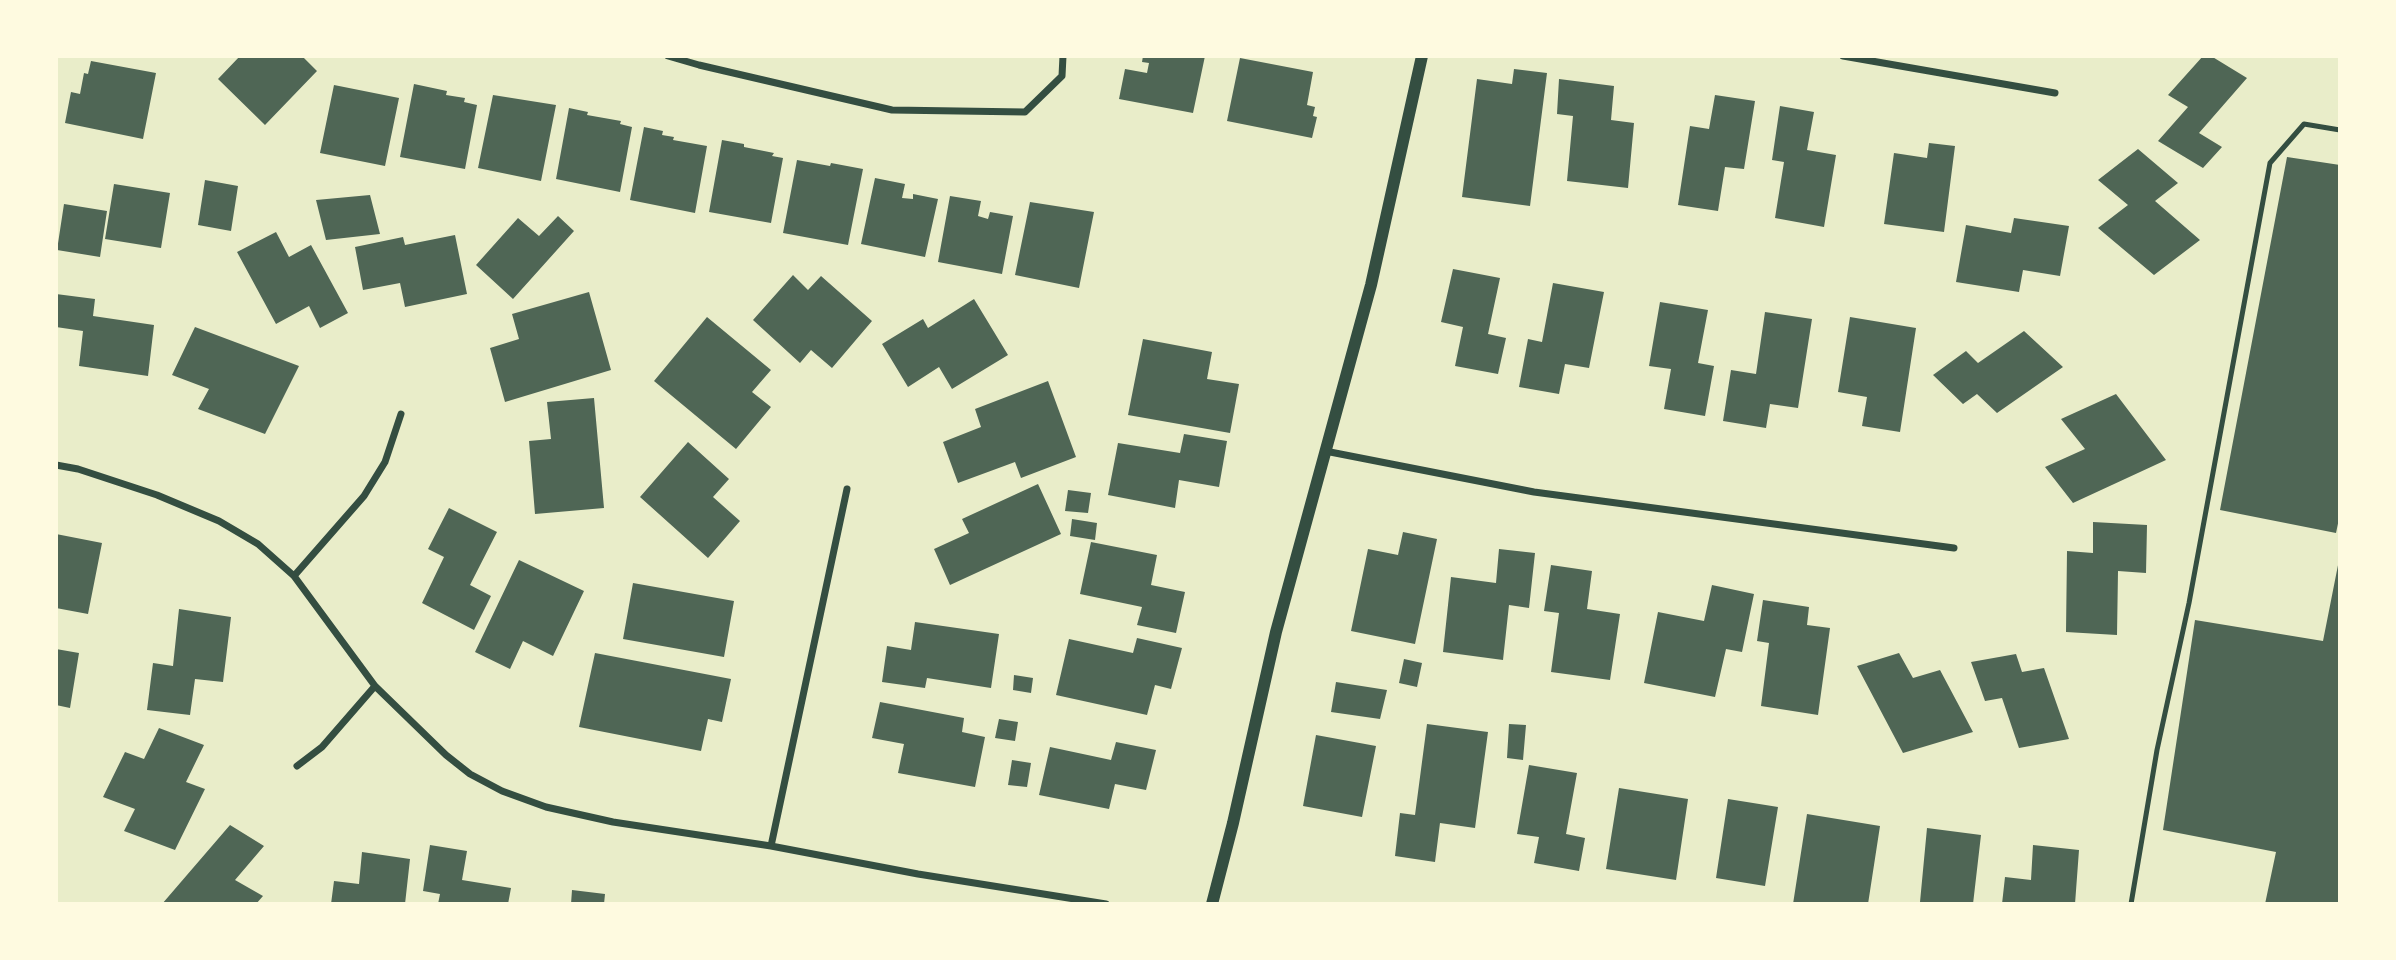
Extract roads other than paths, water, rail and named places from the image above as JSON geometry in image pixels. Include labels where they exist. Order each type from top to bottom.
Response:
[{"type":"street","points":[[668,56],[892,110],[1025,112],[1062,76],[1063,56]]},
{"type":"street","points":[[699,65],[701,56]]},
{"type":"street","points":[[1212,904],[1276,632],[1371,285],[1422,56]]},
{"type":"street","points":[[1843,56],[2055,93]]},
{"type":"street","points":[[294,576],[364,496],[384,461],[401,414]]},
{"type":"street","points":[[1325,451],[1534,492],[1954,548]]},
{"type":"street","points":[[56,465],[78,469],[157,495],[219,521],[258,544],[294,576],[375,686],[446,755],[470,774],[502,791],[546,807],[612,822],[771,846],[918,874],[1106,904]]},
{"type":"street","points":[[771,846],[847,489]]},
{"type":"street","points":[[297,766],[322,747],[375,686]]},
{"type":"lane","points":[[2132,904],[2157,750],[2189,603],[2270,163],[2304,124],[2340,130]]}]
